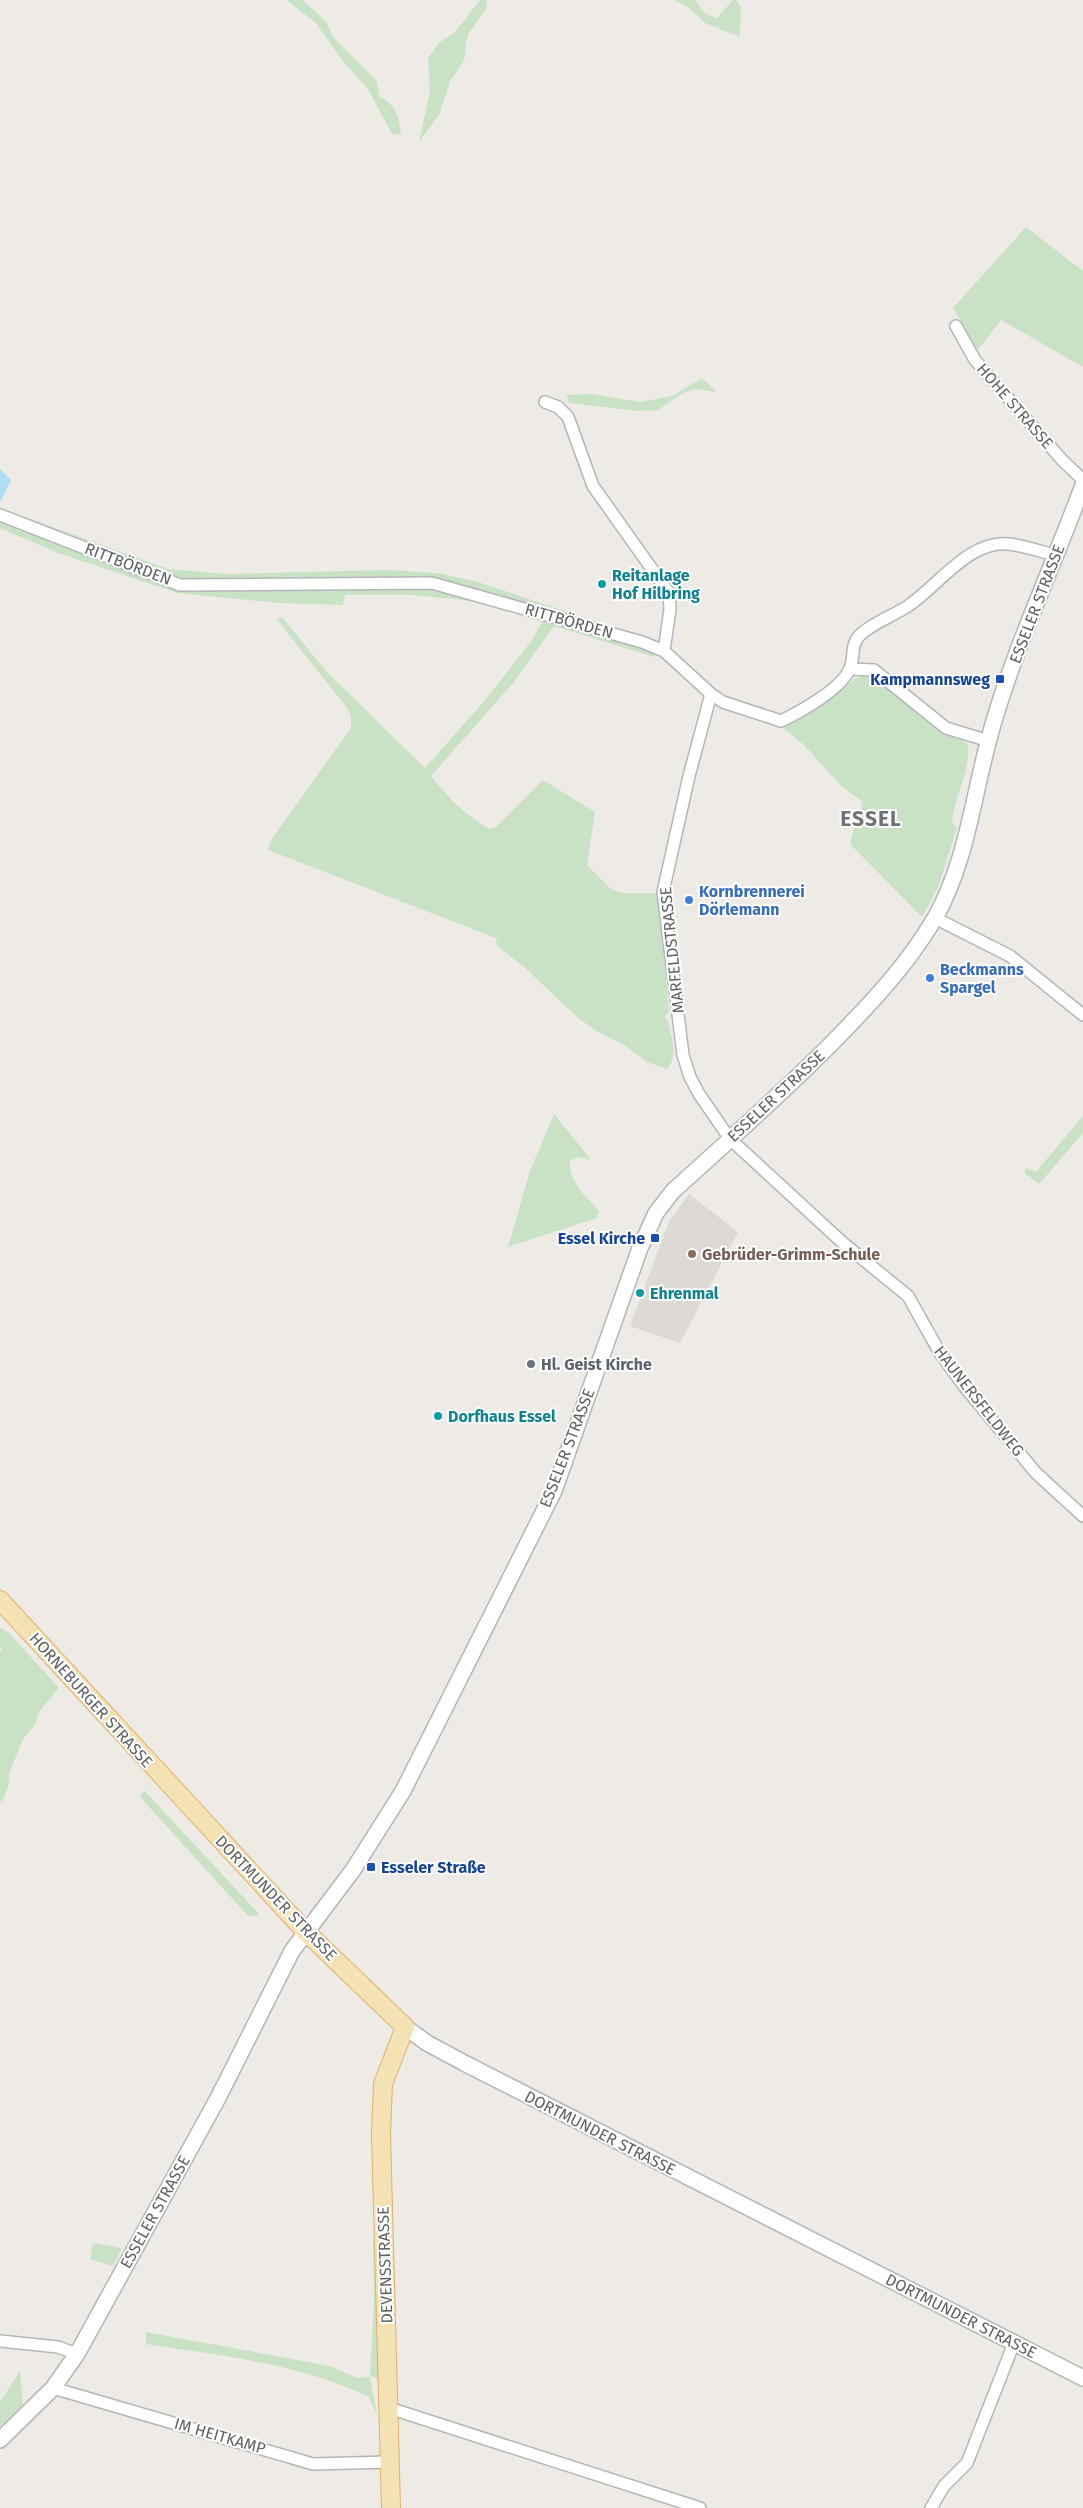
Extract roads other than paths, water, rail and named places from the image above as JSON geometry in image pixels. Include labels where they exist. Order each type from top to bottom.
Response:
[{"type":"main road","name":"ESSELER STRASSE","points":[[0,2440],[53,2388],[78,2354],[218,2098],[292,1951],[305,1931],[353,1870],[403,1791],[554,1492],[640,1248],[656,1213],[673,1191],[800,1076],[886,987],[911,956],[935,918],[956,869],[988,741],[1027,624],[1083,485]]},
{"type":"main road","name":"HORNEBURGER STRASSE","points":[[0,1600],[182,1800]]},
{"type":"main road","name":"DORTMUNDER STRASSE","points":[[182,1800],[305,1931],[405,2027],[428,2043],[475,2069],[1083,2378]]},
{"type":"main road","name":"DEVENSSTRASSE","points":[[391,2508],[381,2134],[383,2084],[405,2027]]},
{"type":"street","name":"HOHE STRASSE","points":[[956,326],[975,360],[987,375],[1062,460],[1083,480]]},
{"type":"street","points":[[545,402],[558,407],[568,417],[593,486],[669,593],[670,609],[664,650]]},
{"type":"street","name":"RITTBÖRDEN","points":[[0,515],[180,585],[432,583],[642,642],[664,650],[711,694],[723,702],[782,721],[814,705],[850,669]]},
{"type":"street","points":[[988,741],[946,728],[874,670],[850,669],[852,649],[858,637],[908,605],[974,552],[992,545],[1008,544],[1054,555]]},
{"type":"street","name":"MARFELDSTRASSE","points":[[711,694],[689,776],[663,892],[683,1055],[699,1094],[730,1139]]},
{"type":"street","points":[[935,918],[1010,956],[1083,1015]]},
{"type":"street","name":"HAUNERSFELDWEG","points":[[730,1139],[843,1243],[908,1296],[940,1354],[964,1386],[1036,1473],[1083,1516]]},
{"type":"street","points":[[0,2341],[58,2347],[78,2354]]},
{"type":"street","points":[[931,2508],[944,2486],[969,2459],[1014,2343]]},
{"type":"street","name":"IM HEITKAMP","points":[[53,2388],[313,2464],[389,2462]]},
{"type":"street","points":[[389,2408],[700,2508]]},
{"type":"water","points":[[0,469],[11,480],[0,503]]},
{"type":"place","name":"Reitanlage Hof Hilbring","points":[[602,584]]},
{"type":"place","name":"Kampmannsweg","points":[[1000,679]]},
{"type":"place","name":"Kornbrennerei Dörlemann","points":[[689,900]]},
{"type":"place","name":"Beckmanns Spargel","points":[[930,978]]},
{"type":"place","name":"Essel Kirche","points":[[655,1238]]},
{"type":"place","name":"Gebrüder-Grimm-Schule","points":[[692,1254]]},
{"type":"place","name":"Ehrenmal","points":[[640,1293]]},
{"type":"place","name":"Hl. Geist Kirche","points":[[531,1364]]},
{"type":"place","name":"Dorfhaus Essel","points":[[438,1416]]},
{"type":"place","name":"Esseler Straße","points":[[371,1867]]},
{"type":"district","name":"ESSEL","points":[[871,819]]}]
